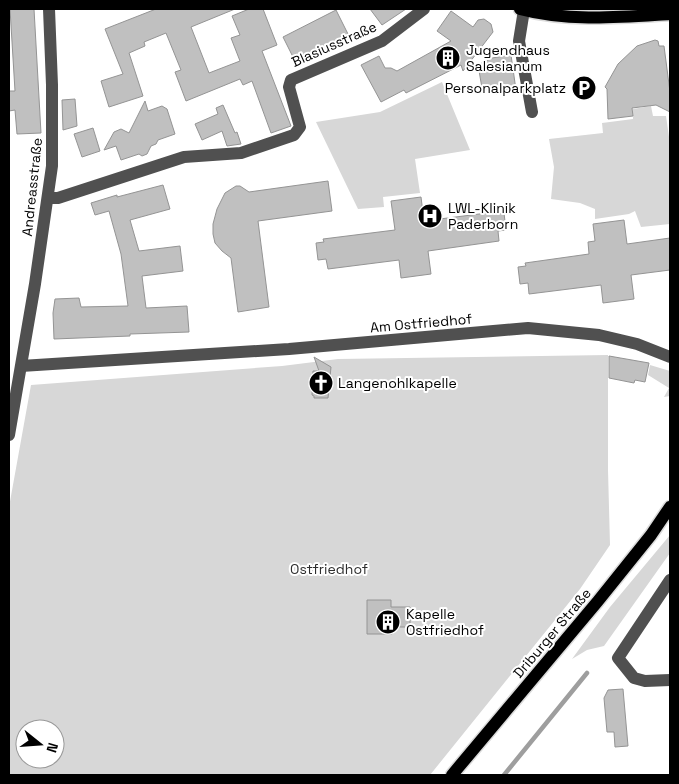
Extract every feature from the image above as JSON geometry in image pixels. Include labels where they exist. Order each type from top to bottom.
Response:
[{"type":"main road","points":[[522,9],[574,17],[627,17],[670,14]]},
{"type":"main road","name":"Driburger Straße","points":[[452,775],[604,594],[651,535],[670,507]]},
{"type":"street","name":"Andreasstraße","points":[[9,435],[48,198],[52,139],[49,9]]},
{"type":"street","name":"Blasiusstraße","points":[[48,198],[58,198],[184,157],[241,153],[294,135],[300,127],[289,87],[291,80],[382,40],[424,9]]},
{"type":"street","points":[[522,9],[518,42],[532,112]]},
{"type":"street","name":"Am Ostfriedhof","points":[[21,366],[289,350],[528,328],[599,335],[637,344],[670,357]]},
{"type":"street","points":[[670,580],[618,658],[634,678],[645,681],[670,680]]},
{"type":"green space","points":[[442,82],[470,150],[415,159],[420,193],[383,197],[384,207],[358,209],[316,122],[380,112]]},
{"type":"green space","points":[[651,106],[653,116],[666,116],[670,144],[670,224],[641,227],[635,211],[629,214],[595,219],[595,209],[580,203],[551,199],[554,167],[549,139],[603,133],[602,123],[633,119],[633,109]]},
{"type":"green space","name":"Ostfriedhof","points":[[608,355],[610,545],[580,589],[430,775],[9,775],[9,507],[31,385],[282,366],[338,359]]},
{"type":"green space","points":[[650,365],[670,371],[670,396],[664,397],[669,388],[648,375]]},
{"type":"green space","points":[[670,535],[670,553],[604,646],[587,650],[572,659],[610,607]]},
{"type":"building","points":[[10,9],[34,9],[41,133],[17,134],[15,110],[9,111],[9,91],[15,91]]},
{"type":"building","points":[[156,9],[235,9],[191,27],[209,73],[240,61],[231,38],[240,35],[232,16],[249,9],[263,9],[277,45],[262,51],[291,126],[271,133],[252,81],[243,85],[240,79],[186,101],[175,72],[181,70],[166,33],[144,42],[145,46],[129,53],[143,96],[109,107],[101,81],[123,74],[105,29]]},
{"type":"building","points":[[370,9],[406,9],[382,25]]},
{"type":"building","points":[[336,10],[350,38],[311,56],[312,58],[297,65],[283,37]]},
{"type":"building","name":"Jugendhaus Salesianum","points":[[451,11],[473,27],[478,20],[484,19],[491,24],[493,32],[463,71],[461,65],[406,93],[404,90],[381,102],[361,65],[379,56],[385,68],[397,71],[451,41],[437,31]]},
{"type":"building","points":[[655,40],[658,41],[659,46],[664,46],[670,92],[670,112],[656,105],[632,108],[633,116],[608,119],[607,89],[605,87],[618,64],[637,46]]},
{"type":"building","points":[[511,55],[516,90],[496,94],[496,89],[486,90],[482,88],[478,65],[492,58]]},
{"type":"building","points":[[75,99],[77,126],[63,130],[62,100]]},
{"type":"building","points":[[145,101],[148,111],[162,106],[167,109],[175,134],[158,140],[156,144],[151,146],[147,154],[142,156],[139,154],[121,160],[116,146],[104,150],[114,132],[121,129],[129,133]]},
{"type":"building","points":[[223,105],[241,144],[227,146],[222,131],[202,140],[195,124],[218,114],[216,108]]},
{"type":"building","points":[[93,128],[100,151],[82,157],[74,134]]},
{"type":"building","points":[[328,181],[332,211],[258,221],[269,307],[238,312],[231,258],[215,243],[213,234],[213,224],[217,209],[225,193],[236,186],[240,186],[249,192]]},
{"type":"building","points":[[163,185],[170,209],[130,220],[139,251],[180,246],[183,271],[142,276],[146,308],[187,306],[189,332],[54,339],[53,313],[55,299],[79,298],[81,307],[128,306],[121,254],[109,211],[95,215],[91,203]]},
{"type":"building","points":[[421,197],[424,221],[495,212],[496,214],[504,213],[506,230],[498,231],[499,241],[428,251],[431,274],[401,278],[399,260],[328,269],[326,259],[318,260],[316,243],[324,242],[323,239],[395,230],[391,201]]},
{"type":"building","points":[[624,220],[627,244],[670,238],[670,270],[631,275],[634,299],[603,303],[601,285],[529,294],[528,283],[520,284],[518,267],[526,266],[525,263],[589,254],[588,242],[595,241],[593,224]]},
{"type":"building","points":[[609,356],[649,363],[645,382],[635,380],[634,383],[609,378]]},
{"type":"building","name":"Langenohlkapelle","points":[[314,357],[331,367],[328,398],[314,398],[312,395],[313,371],[319,371]]},
{"type":"building","name":"Kapelle Ostfriedhof","points":[[367,600],[391,600],[391,607],[410,607],[410,627],[392,627],[392,634],[367,634]]},
{"type":"building","points":[[623,689],[628,746],[615,747],[614,732],[607,732],[604,698],[608,690]]},
{"type":"waterway","points":[[504,775],[587,673]]},
{"type":"place","name":"Jugendhaus Salesianum","points":[[448,58]]},
{"type":"place","name":"Personalparkplatz","points":[[584,88]]},
{"type":"place","name":"LWL-Klinik Paderborn","points":[[430,216]]},
{"type":"place","name":"Langenohlkapelle","points":[[321,383]]},
{"type":"place","name":"Kapelle Ostfriedhof","points":[[388,622]]}]
